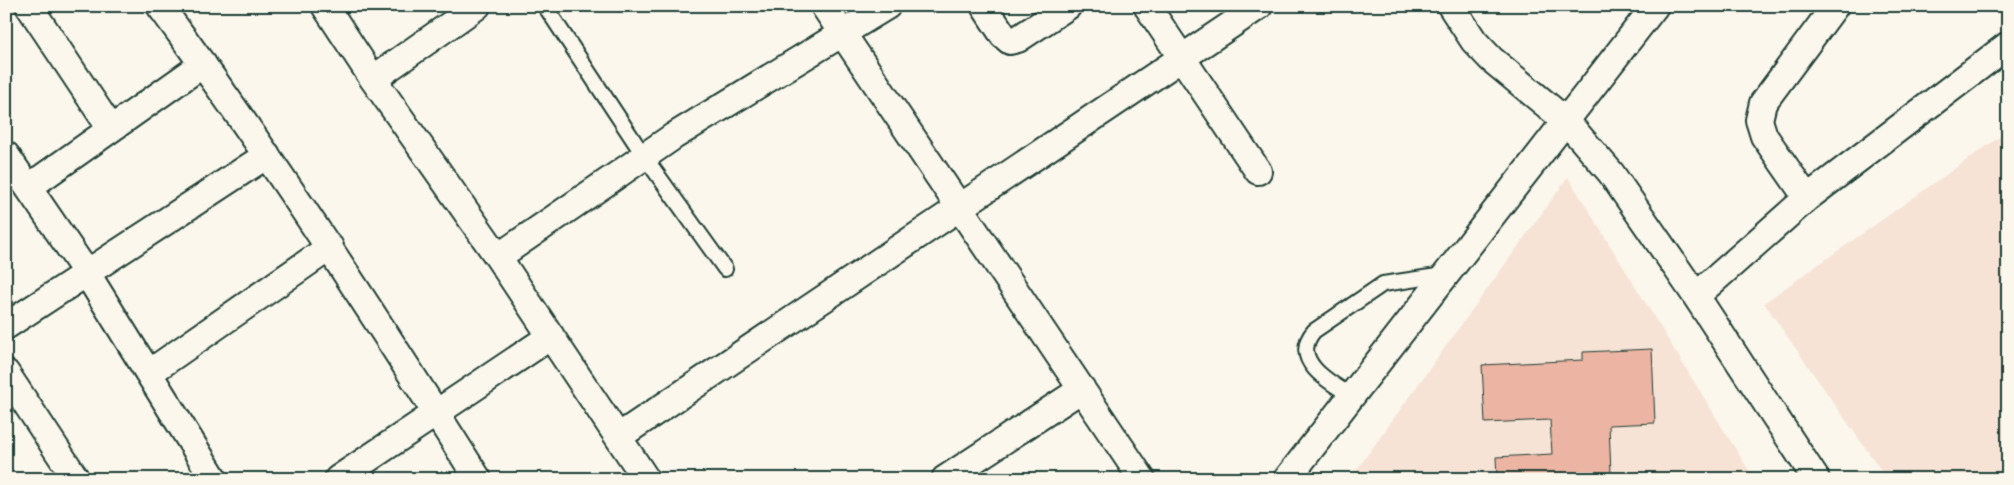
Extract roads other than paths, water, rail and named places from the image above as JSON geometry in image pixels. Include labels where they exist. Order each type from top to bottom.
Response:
[{"type":"street","points":[[28,6],[111,129]]},
{"type":"street","points":[[160,6],[267,154],[330,247],[478,479]]},
{"type":"street","points":[[325,6],[373,79],[498,257],[646,479]]},
{"type":"street","points":[[373,79],[476,6]]},
{"type":"street","points":[[824,6],[1142,479]]},
{"type":"street","points":[[498,257],[644,156],[887,6]]},
{"type":"street","points":[[984,6],[1002,35],[1010,42],[1018,39],[1068,6]]},
{"type":"street","points":[[1146,6],[1258,172]]},
{"type":"street","points":[[618,438],[1259,6]]},
{"type":"street","points":[[1451,6],[1474,40],[1491,59],[1566,121],[1611,172],[1696,296],[1816,479]]},
{"type":"street","points":[[1287,479],[1655,6]]},
{"type":"street","points":[[1807,198],[1764,136],[1759,120],[1763,103],[1835,6]]},
{"type":"street","points":[[1696,296],[1807,198],[2008,45]]},
{"type":"street","points":[[29,187],[203,64]]},
{"type":"street","points":[[6,326],[267,154]]},
{"type":"street","points":[[6,155],[86,272],[214,479]]},
{"type":"street","points":[[149,373],[330,247]]},
{"type":"street","points":[[338,479],[551,336]]},
{"type":"street","points":[[6,373],[76,479]]},
{"type":"street","points":[[945,479],[1082,389]]},
{"type":"lane","points":[[545,6],[644,156],[724,268]]},
{"type":"lane","points":[[1352,396],[1327,381],[1312,367],[1307,349],[1308,339],[1321,326],[1383,284],[1445,275]]}]
